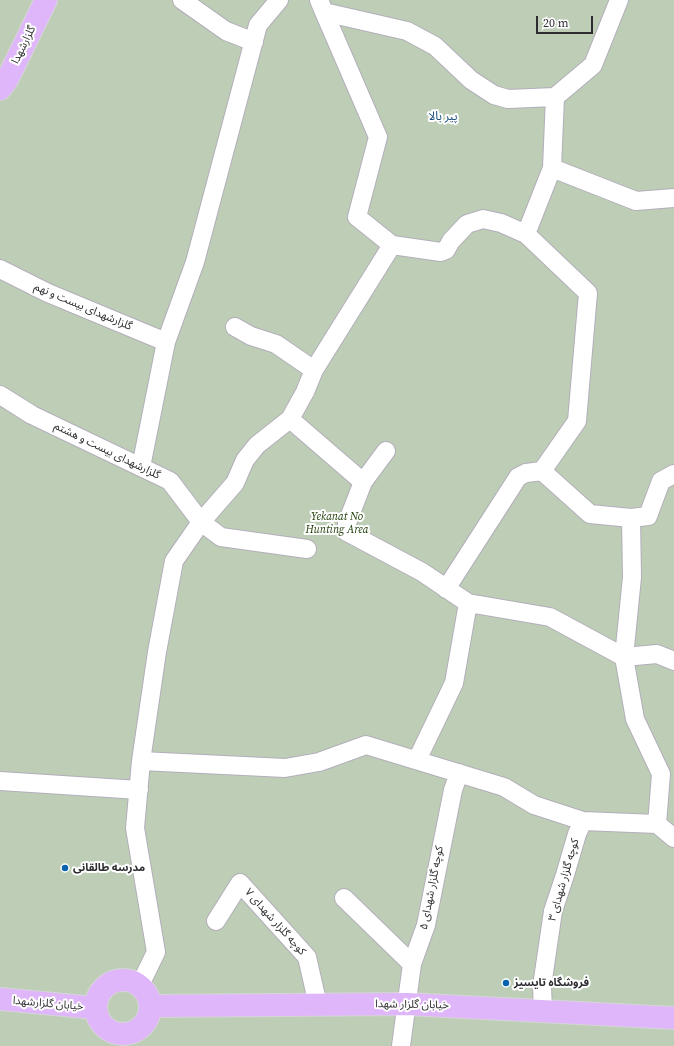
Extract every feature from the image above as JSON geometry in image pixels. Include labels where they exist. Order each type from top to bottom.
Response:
[{"type":"main road","name":"گلزارشهدا","points":[[0,89],[7,80],[46,0]]},
{"type":"main road","points":[[124,979],[132,981],[146,991],[151,1006],[146,1022],[141,1028],[116,1040],[102,1025],[96,1008],[97,999],[101,991],[107,985],[124,979]]},
{"type":"main road","name":"خیابان گلزارشهدا","points":[[0,1000],[96,1008]]},
{"type":"main road","name":"خیابان گلزار شهدا","points":[[151,1006],[408,1004],[674,1018]]},
{"type":"street","points":[[182,0],[226,31],[254,42]]},
{"type":"street","points":[[141,467],[166,342],[195,262],[258,25],[279,0]]},
{"type":"street","points":[[321,6],[407,31],[435,46],[471,80],[494,95],[508,99],[555,97],[593,65],[619,0]]},
{"type":"street","points":[[321,6],[378,137],[357,217],[392,245],[441,252],[446,250],[451,241],[467,224],[483,219],[501,223],[526,234],[588,293],[577,421],[542,471],[526,473],[518,477],[446,589]]},
{"type":"street","points":[[526,234],[552,168],[555,97]]},
{"type":"street","points":[[552,168],[636,201],[674,198]]},
{"type":"street","points":[[140,986],[156,952],[135,828],[140,761],[157,652],[174,561],[201,522],[236,483],[245,460],[257,445],[290,419],[305,392],[314,370],[392,245]]},
{"type":"street","name":"گلزارشهدای بیست و نهم","points":[[0,269],[48,293],[166,342]]},
{"type":"street","points":[[235,327],[251,336],[276,344],[314,370]]},
{"type":"street","name":"گلزارشهدای بیست و هشتم","points":[[0,395],[32,415],[170,481],[201,522],[221,537],[307,549]]},
{"type":"street","points":[[290,419],[363,482]]},
{"type":"street","points":[[386,451],[363,482],[347,522],[347,532],[422,572],[468,603],[550,617],[624,657],[657,654],[674,661]]},
{"type":"street","points":[[542,471],[590,514],[631,518],[648,516],[661,481],[674,474]]},
{"type":"street","points":[[631,518],[632,577],[624,657],[635,719],[661,774],[657,824]]},
{"type":"street","points":[[416,760],[454,682],[468,603]]},
{"type":"street","points":[[140,761],[285,768],[319,762],[366,745],[504,787],[534,805],[583,821],[657,824],[674,838]]},
{"type":"street","name":"کوچه گلزار شهدای ۵","points":[[401,1046],[408,1004],[412,964],[426,925],[451,797],[459,774]]},
{"type":"street","points":[[0,781],[139,790]]},
{"type":"street","name":"کوچه گلزار شهدای ۳","points":[[543,1011],[542,986],[553,911],[565,876],[576,834],[583,821]]},
{"type":"street","name":"کوچه گلزار شهدای ۷","points":[[216,921],[240,883],[306,957],[318,1004]]},
{"type":"street","points":[[344,898],[412,964]]},
{"type":"green space","name":"Yekanat No Hunting Area","points":[[0,0],[674,0],[674,1046],[0,1046]]},
{"type":"place","name":"مدرسه طالقانی","points":[[65,868]]},
{"type":"place","name":"فروشگاه تایسیز","points":[[506,983]]},
{"type":"district","name":"پیر بالا","points":[[443,117]]}]
